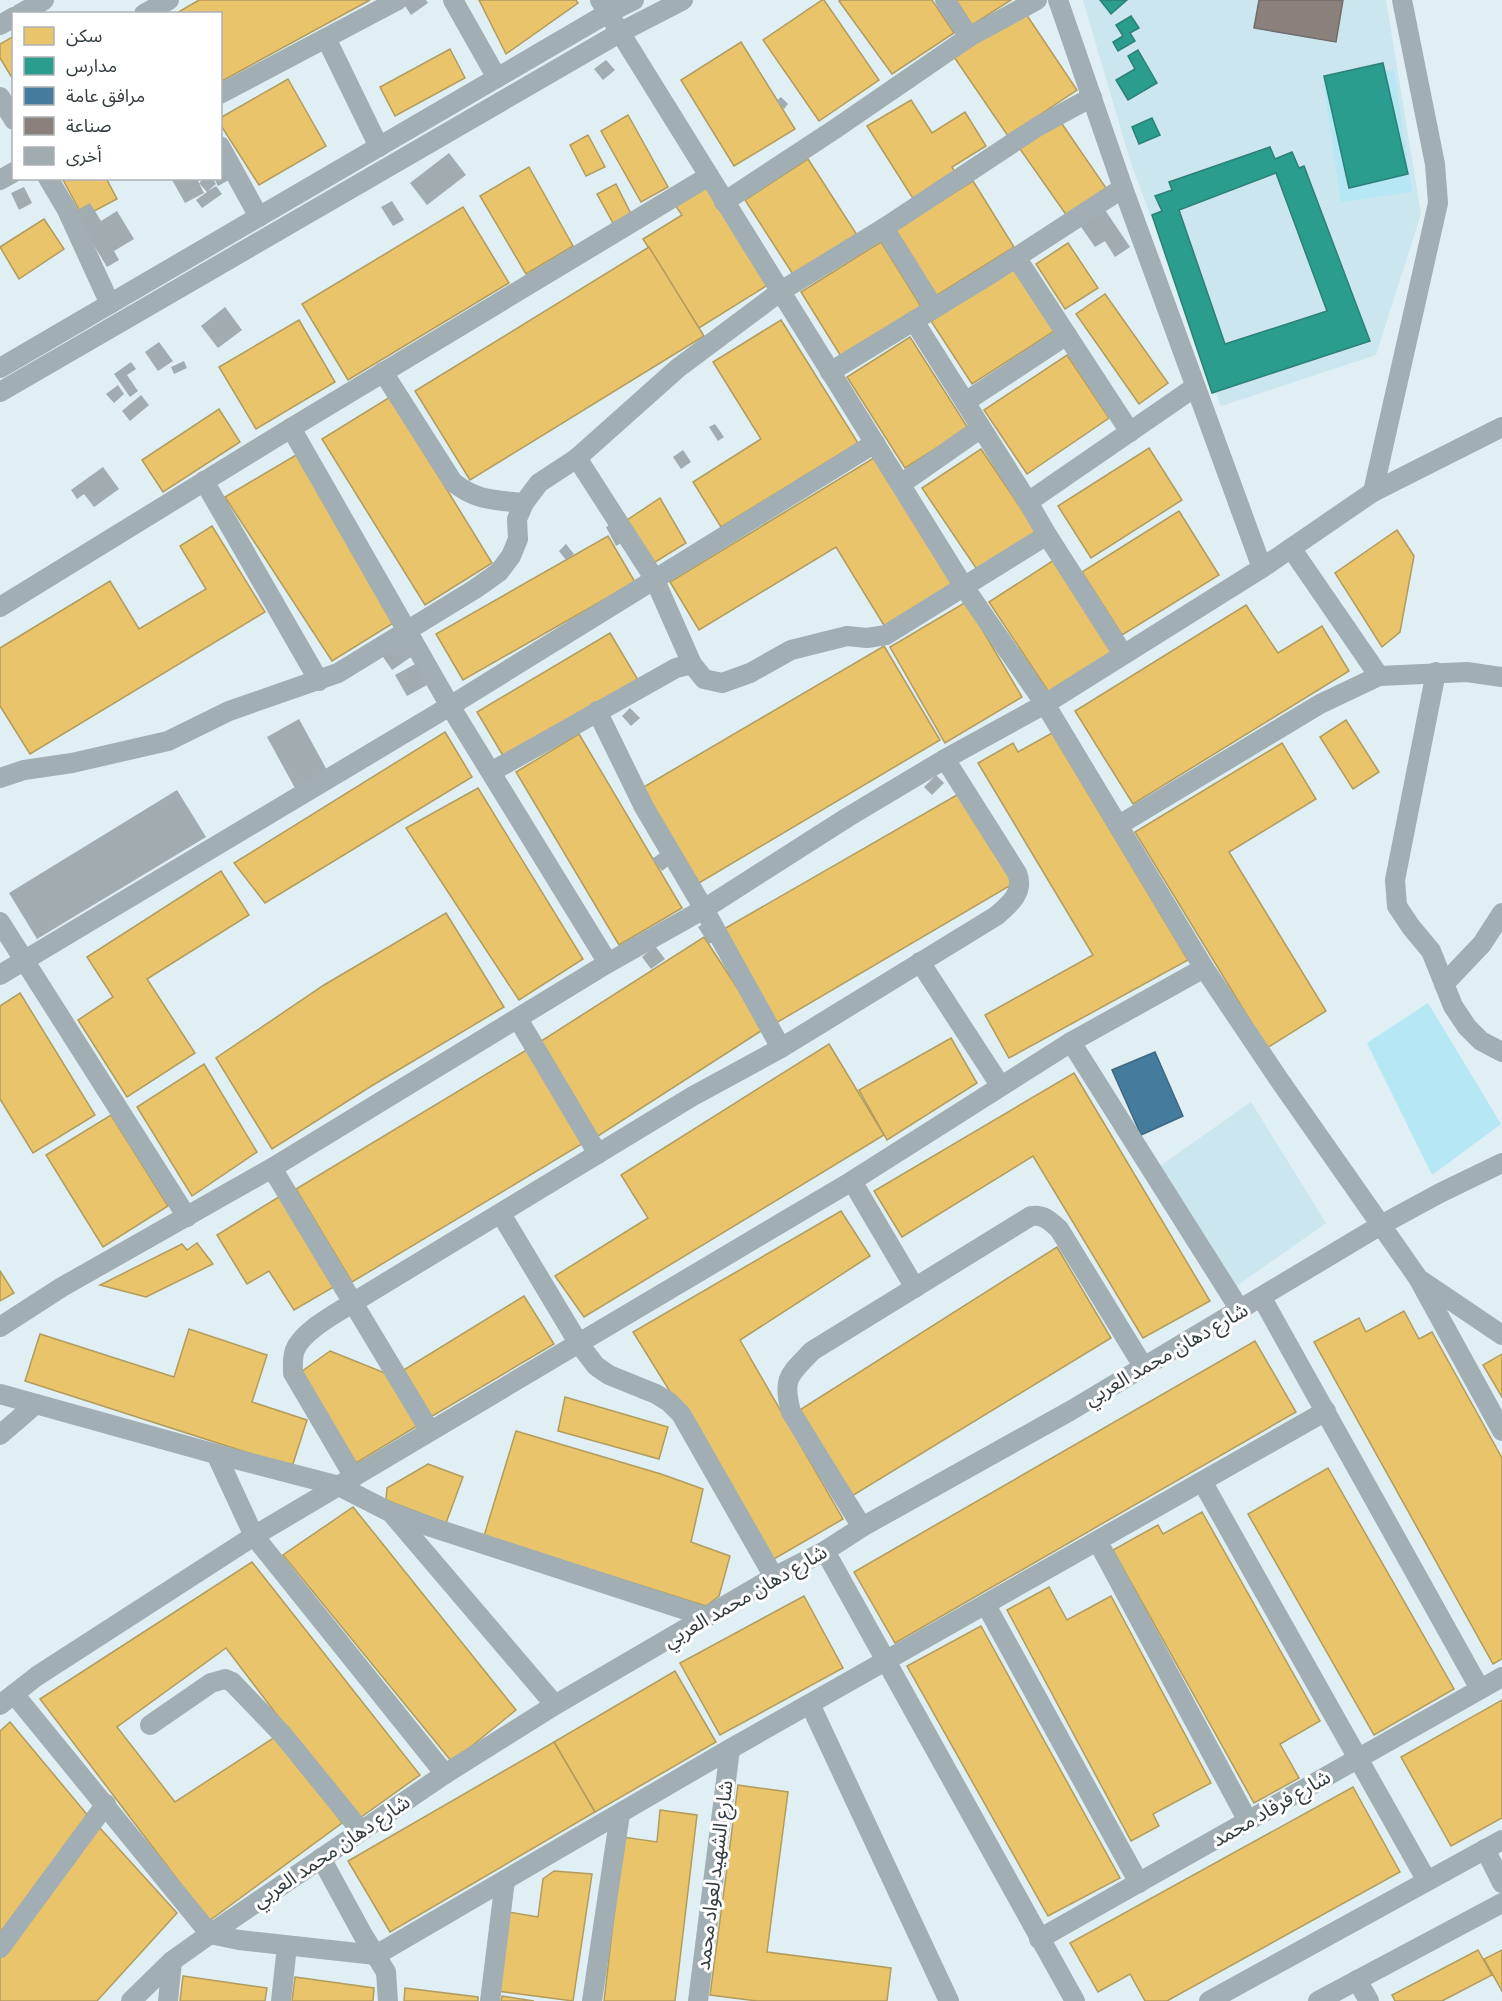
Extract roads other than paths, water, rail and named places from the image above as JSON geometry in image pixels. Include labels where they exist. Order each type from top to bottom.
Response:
[{"type":"street","points":[[23,12],[44,0]]},
{"type":"street","points":[[148,12],[169,0]]},
{"type":"street","points":[[222,93],[398,0]]},
{"type":"street","points":[[453,0],[497,78]]},
{"type":"street","points":[[0,368],[497,78],[604,6],[634,0]]},
{"type":"street","points":[[0,392],[621,32],[683,0]]},
{"type":"street","points":[[945,0],[969,37]]},
{"type":"street","points":[[724,202],[969,37],[1037,0]]},
{"type":"street","points":[[1058,0],[1195,387],[1262,568]]},
{"type":"street","points":[[1373,492],[1438,203],[1435,164],[1402,0]]},
{"type":"street","points":[[604,6],[964,588],[1045,704],[1204,968],[1418,1278],[1502,1431]]},
{"type":"street","points":[[326,38],[379,147]]},
{"type":"street","points":[[0,97],[12,117]]},
{"type":"street","points":[[0,778],[24,770],[72,763],[168,741],[229,711],[338,674],[499,572],[511,556],[518,539],[517,519],[524,503],[539,483],[577,458],[678,368],[781,291],[884,228],[1037,128],[1092,97]]},
{"type":"street","points":[[222,150],[259,217]]},
{"type":"street","points":[[0,607],[383,372],[709,176]]},
{"type":"street","points":[[49,180],[67,210],[110,304]]},
{"type":"street","points":[[830,372],[1124,188]]},
{"type":"street","points":[[884,228],[934,308]]},
{"type":"street","points":[[1016,257],[1130,432]]},
{"type":"street","points":[[914,321],[1123,654]]},
{"type":"street","points":[[965,402],[1067,335]]},
{"type":"street","points":[[383,372],[453,482],[465,492],[480,498],[524,503]]},
{"type":"street","points":[[1028,502],[1195,387]]},
{"type":"street","points":[[0,1327],[62,1287],[272,1168],[608,963],[704,909],[848,817],[945,759],[1045,704],[1262,568],[1373,492],[1502,427]]},
{"type":"street","points":[[291,428],[450,706],[608,963]]},
{"type":"street","points":[[901,484],[981,428]]},
{"type":"street","points":[[0,975],[450,706],[875,443]]},
{"type":"street","points":[[577,458],[654,578],[692,664],[704,679],[722,683],[750,673],[792,650],[847,636],[867,638],[886,635],[1047,535]]},
{"type":"street","points":[[204,481],[319,681]]},
{"type":"street","points":[[1291,548],[1379,675]]},
{"type":"street","points":[[491,771],[676,668],[692,664]]},
{"type":"street","points":[[1436,672],[1395,880],[1395,897],[1402,916],[1431,951],[1453,1006],[1467,1027],[1481,1041],[1502,1052]]},
{"type":"street","points":[[1119,825],[1320,704],[1379,675],[1467,672],[1502,677]]},
{"type":"street","points":[[597,711],[644,807],[781,1048]]},
{"type":"street","points":[[346,1482],[293,1373],[292,1360],[298,1342],[311,1330],[693,1096],[781,1048],[996,916],[1011,904],[1020,885],[1019,879],[1010,860],[945,759]]},
{"type":"street","points":[[1443,984],[1482,944],[1502,914]]},
{"type":"street","points":[[0,922],[187,1217]]},
{"type":"street","points":[[920,962],[1000,1085]]},
{"type":"street","points":[[1204,968],[1071,1042],[852,1181],[254,1536],[37,1676],[7,1699],[106,1804],[210,1934],[239,1940],[376,1955],[730,1749],[1203,1483],[1326,1411]]},
{"type":"street","points":[[518,1019],[598,1154]]},
{"type":"street","points":[[1071,1042],[1240,1310]]},
{"type":"street","name":"شارع دهان محمد العربي","points":[[131,2001],[171,1961],[445,1774],[555,1704],[774,1577],[825,1551],[862,1527],[1070,1411],[1381,1225],[1502,1163]]},
{"type":"street","points":[[272,1168],[430,1431]]},
{"type":"street","points":[[852,1181],[915,1288]]},
{"type":"street","points":[[501,1214],[579,1344],[596,1366],[609,1375],[656,1394],[669,1402],[681,1414],[774,1577]]},
{"type":"street","points":[[862,1527],[791,1412],[786,1391],[790,1373],[812,1351],[1030,1216],[1038,1215],[1047,1218],[1059,1228],[1143,1366]]},
{"type":"street","points":[[1418,1278],[1502,1335]]},
{"type":"street","points":[[1262,1298],[1480,1689]]},
{"type":"street","points":[[0,1394],[216,1455],[346,1482],[390,1512],[555,1704]]},
{"type":"street","points":[[0,1435],[36,1404]]},
{"type":"street","points":[[216,1455],[254,1536],[445,1774]]},
{"type":"street","points":[[1203,1483],[1426,1881]]},
{"type":"street","points":[[390,1512],[707,1617]]},
{"type":"street","points":[[1098,1542],[1248,1821]]},
{"type":"street","points":[[825,1551],[1075,2001]]},
{"type":"street","points":[[986,1605],[1138,1883]]},
{"type":"street","name":"شارع فرفاد محمد","points":[[1039,1939],[1502,1677]]},
{"type":"street","points":[[150,1725],[211,1683],[225,1679],[232,1682],[283,1735],[361,1831]]},
{"type":"street","points":[[810,1704],[949,2001]]},
{"type":"street","name":"شارع الشهيد لعواد محمد","points":[[698,2001],[730,1749]]},
{"type":"street","points":[[0,1948],[106,1804]]},
{"type":"street","points":[[592,2001],[620,1814]]},
{"type":"street","points":[[1209,2001],[1494,1845],[1502,1883]]},
{"type":"street","points":[[321,1858],[386,1972],[388,2001]]},
{"type":"street","points":[[490,2001],[505,1880]]},
{"type":"street","points":[[1318,2001],[1502,1903]]},
{"type":"street","points":[[281,2001],[287,1946]]},
{"type":"street","points":[[168,2001],[171,1961]]},
{"type":"street","points":[[1357,1980],[1369,2001]]}]
